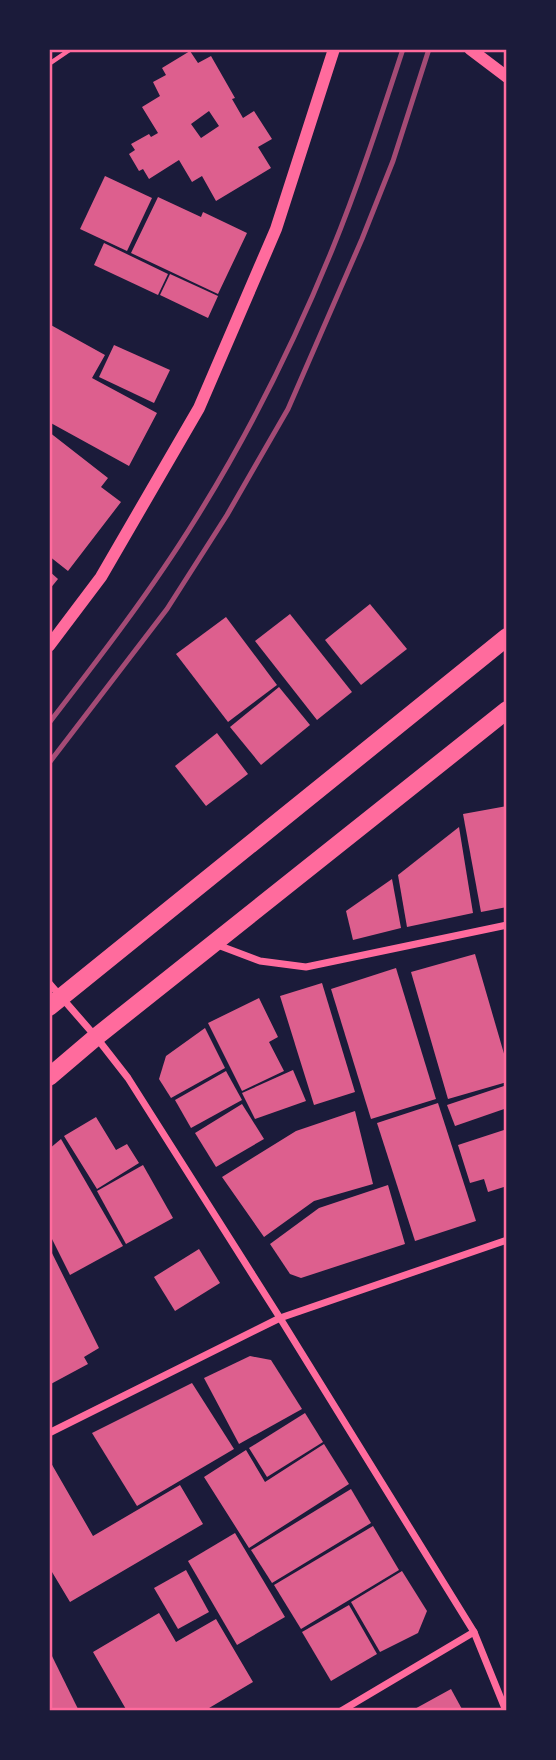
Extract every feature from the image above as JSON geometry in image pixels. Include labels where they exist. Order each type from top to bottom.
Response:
[{"type":"main road","points":[[56,1002],[507,637]]},
{"type":"main road","points":[[49,1077],[507,710]]},
{"type":"street","points":[[49,646],[101,577],[199,408],[276,229],[334,49]]},
{"type":"street","points":[[470,49],[507,77]]},
{"type":"street","points":[[215,944],[260,961],[306,967],[507,925]]},
{"type":"street","points":[[49,983],[56,1002],[96,1037],[128,1078],[280,1318],[474,1632],[506,1711]]},
{"type":"street","points":[[49,1433],[280,1318],[507,1240]]},
{"type":"street","points":[[341,1711],[474,1632]]},
{"type":"path","points":[[49,64],[62,52],[71,49]]},
{"type":"building","points":[[190,51],[198,63],[211,56],[243,118],[254,111],[272,139],[258,147],[271,168],[216,201],[202,176],[192,182],[179,160],[149,179],[143,169],[139,171],[129,154],[135,150],[131,144],[149,134],[151,137],[158,133],[142,107],[160,96],[153,82],[166,75],[162,68]],"holes":[[[209,111],[219,126],[201,138],[191,124]]]},
{"type":"building","points":[[105,176],[152,198],[127,251],[80,229]]},
{"type":"building","points":[[158,197],[201,217],[203,212],[247,233],[218,294],[131,253]]},
{"type":"building","points":[[104,243],[168,274],[158,295],[94,265]]},
{"type":"building","points":[[170,274],[218,296],[208,318],[160,295]]},
{"type":"building","points":[[49,324],[105,355],[92,378],[157,413],[129,466],[49,422]]},
{"type":"building","points":[[114,345],[170,370],[154,403],[99,377]]},
{"type":"building","points":[[49,432],[108,478],[101,487],[121,502],[68,571],[49,556]]},
{"type":"building","points":[[49,571],[58,579],[49,590]]},
{"type":"building","points":[[370,604],[407,649],[361,685],[325,640]]},
{"type":"building","points":[[290,614],[352,692],[317,720],[255,641]]},
{"type":"building","points":[[226,617],[277,685],[228,722],[176,654]]},
{"type":"building","points":[[279,687],[310,725],[261,765],[230,727]]},
{"type":"building","points":[[217,733],[248,774],[206,806],[175,766]]},
{"type":"building","points":[[507,806],[507,907],[481,912],[463,814]]},
{"type":"building","points":[[459,827],[473,913],[407,927],[398,875]]},
{"type":"building","points":[[392,879],[401,928],[353,940],[346,911]]},
{"type":"building","points":[[475,954],[507,1064],[507,1082],[448,1099],[411,972]]},
{"type":"building","points":[[396,968],[436,1099],[371,1119],[331,989]]},
{"type":"building","points":[[322,983],[355,1092],[314,1105],[280,996]]},
{"type":"building","points":[[259,998],[278,1037],[269,1042],[284,1071],[242,1091],[208,1023]]},
{"type":"building","points":[[205,1028],[225,1068],[171,1098],[159,1079],[166,1056]]},
{"type":"building","points":[[293,1070],[306,1101],[255,1119],[242,1093]]},
{"type":"building","points":[[226,1071],[242,1100],[191,1128],[175,1100]]},
{"type":"building","points":[[507,1085],[507,1108],[455,1126],[447,1105]]},
{"type":"building","points":[[438,1103],[476,1221],[415,1241],[377,1123]]},
{"type":"building","points":[[242,1104],[264,1139],[216,1167],[195,1133]]},
{"type":"building","points":[[355,1111],[373,1184],[314,1201],[264,1237],[222,1177],[296,1131]]},
{"type":"building","points":[[96,1117],[116,1150],[127,1144],[139,1163],[97,1189],[64,1136]]},
{"type":"building","points":[[507,1129],[507,1186],[488,1192],[484,1179],[470,1183],[458,1145]]},
{"type":"building","points":[[61,1139],[123,1246],[70,1275],[49,1233],[49,1149]]},
{"type":"building","points":[[143,1165],[173,1218],[126,1244],[97,1191]]},
{"type":"building","points":[[388,1185],[405,1244],[301,1278],[290,1274],[270,1244],[319,1208]]},
{"type":"building","points":[[49,1247],[99,1348],[84,1357],[88,1364],[49,1385]]},
{"type":"building","points":[[199,1249],[220,1283],[175,1311],[154,1277]]},
{"type":"building","points":[[250,1356],[271,1360],[302,1409],[239,1444],[204,1378]]},
{"type":"building","points":[[192,1383],[234,1449],[137,1506],[92,1433]]},
{"type":"building","points":[[305,1413],[323,1442],[267,1477],[249,1448]]},
{"type":"building","points":[[324,1444],[349,1484],[249,1548],[204,1477],[246,1450],[265,1482]]},
{"type":"building","points":[[51,1463],[93,1536],[180,1485],[203,1524],[70,1602],[49,1567]]},
{"type":"building","points":[[351,1489],[371,1523],[272,1583],[251,1550]]},
{"type":"building","points":[[373,1526],[399,1570],[301,1629],[274,1585]]},
{"type":"building","points":[[235,1533],[285,1617],[237,1645],[188,1561]]},
{"type":"building","points":[[186,1570],[209,1612],[178,1629],[154,1588]]},
{"type":"building","points":[[402,1571],[427,1611],[418,1633],[380,1652],[351,1602]]},
{"type":"building","points":[[349,1605],[377,1654],[331,1681],[302,1632]]},
{"type":"building","points":[[159,1613],[176,1642],[216,1619],[253,1682],[204,1711],[127,1711],[93,1652]]},
{"type":"building","points":[[49,1650],[79,1711],[49,1711]]},
{"type":"building","points":[[451,1689],[463,1711],[411,1711]]},
{"type":"railway","points":[[49,723],[161,572],[215,488],[252,422],[286,354],[332,250],[361,175],[403,49]]},
{"type":"railway","points":[[49,763],[167,609],[227,515],[288,409],[393,161],[429,49]]}]
